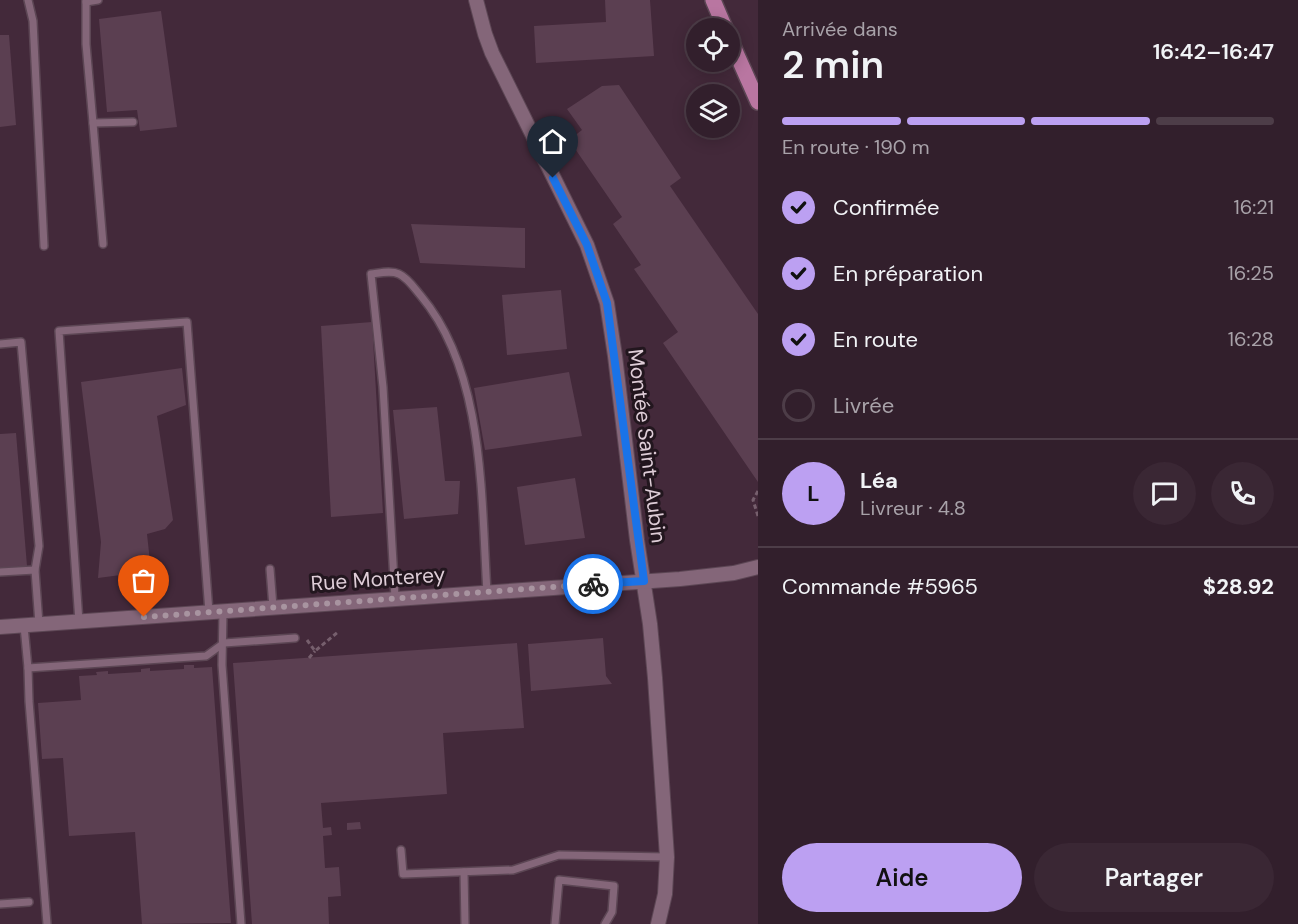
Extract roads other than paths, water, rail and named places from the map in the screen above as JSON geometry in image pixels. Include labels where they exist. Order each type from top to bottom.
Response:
[{"type":"main road","points":[[713,0],[721,18]]},
{"type":"main road","points":[[740,62],[758,102]]},
{"type":"street","name":"Montée Saint-Aubin","points":[[476,0],[484,34],[495,61],[587,245],[607,303],[655,678],[667,858],[665,894],[658,924]]},
{"type":"street","name":"Rue Monterey","points":[[0,627],[644,581],[730,573],[758,567]]},
{"type":"lane","points":[[28,0],[33,21],[44,246]]},
{"type":"lane","points":[[98,0],[86,1],[86,44],[103,244]]},
{"type":"lane","points":[[93,123],[133,122]]},
{"type":"lane","points":[[395,598],[382,387],[371,274],[381,273],[400,274],[408,281],[439,322],[452,348],[473,419],[479,462],[487,592]]},
{"type":"lane","points":[[79,622],[59,331],[188,322],[216,612],[224,643],[222,666],[241,924]]},
{"type":"lane","points":[[0,344],[21,342],[39,546],[35,570],[39,624]]},
{"type":"lane","points":[[270,569],[273,608]]},
{"type":"lane","points":[[0,572],[35,570]]},
{"type":"lane","points":[[24,626],[47,924]]},
{"type":"lane","points":[[28,668],[206,656],[224,643],[298,636]]},
{"type":"lane","points":[[401,850],[403,874],[513,870],[559,855],[667,858]]},
{"type":"lane","points":[[464,872],[465,924]]},
{"type":"lane","points":[[555,924],[559,880],[614,886],[612,912],[605,924]]},
{"type":"lane","points":[[0,904],[29,902]]}]
